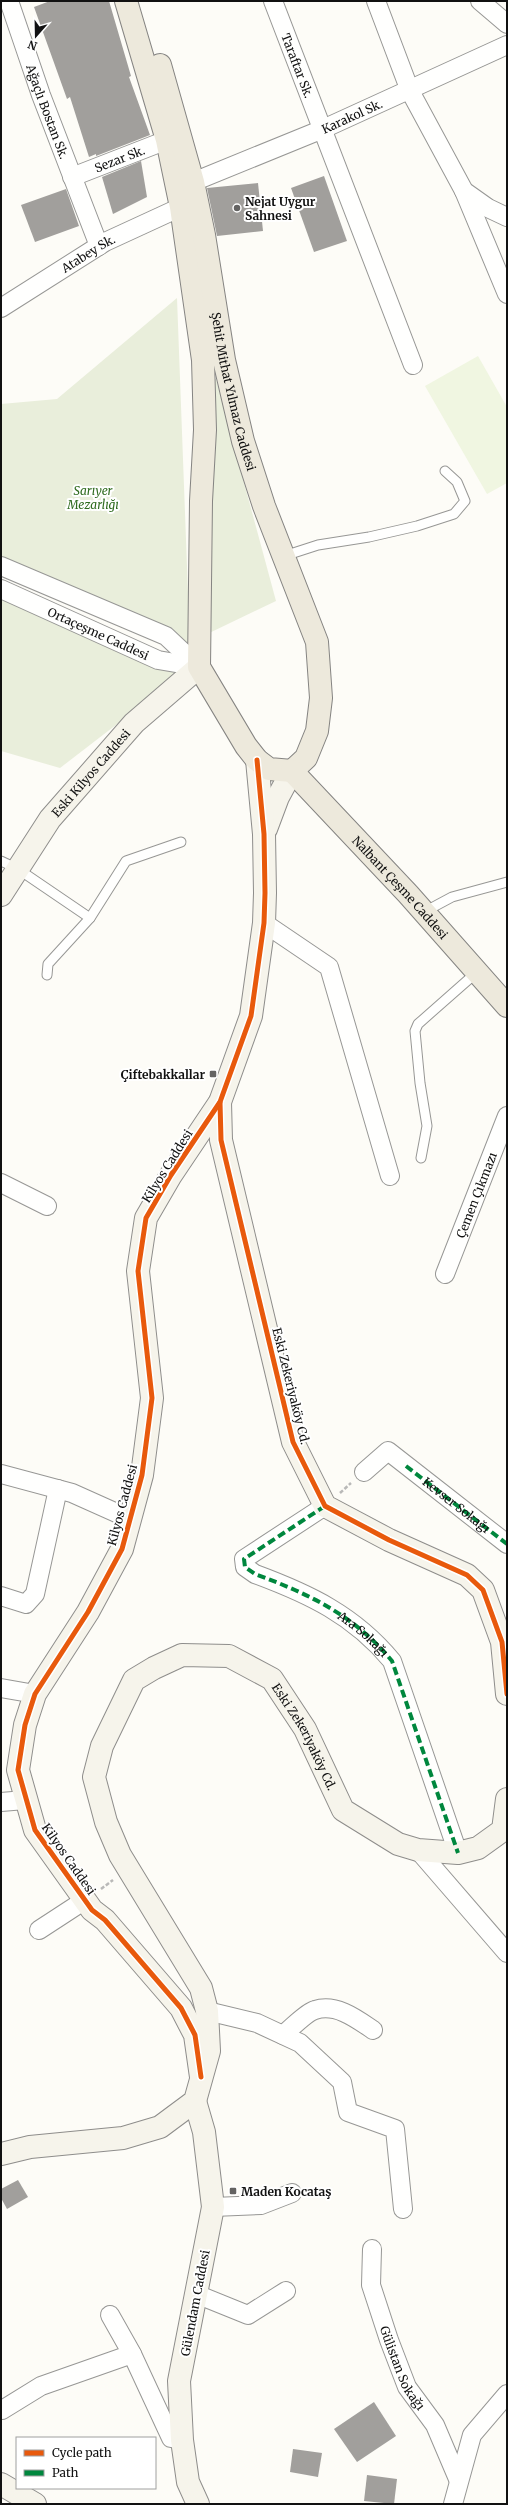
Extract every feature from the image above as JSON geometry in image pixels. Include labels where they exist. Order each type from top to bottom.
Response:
[{"type":"main road","name":"Şehit Mithat Yılmaz Caddesi","points":[[126,1],[167,140],[181,207],[203,360],[206,430],[201,501],[199,667]]},
{"type":"main road","name":"Şehit Mithat Yılmaz Caddesi","points":[[141,1],[193,182],[204,235],[224,360],[243,441],[264,506],[317,642],[321,698],[317,731],[306,758],[292,771]]},
{"type":"main road","points":[[206,430],[220,425],[243,441]]},
{"type":"main road","points":[[199,667],[246,746],[257,760],[269,769],[292,771]]},
{"type":"main road","name":"Nalbant Çeşme Caddesi","points":[[292,771],[424,912],[507,1006]]},
{"type":"street","name":"Ağaçlı Bostan Sk.","points":[[9,1],[41,95],[99,246]]},
{"type":"street","name":"Taraftar Sk.","points":[[273,1],[413,365]]},
{"type":"street","points":[[376,1],[410,91],[464,191],[507,294]]},
{"type":"street","points":[[480,1],[507,24]]},
{"type":"street","name":"Karakol Sk.","points":[[193,182],[323,129],[410,91],[507,45]]},
{"type":"street","name":"Sezar Sk.","points":[[72,176],[167,140]]},
{"type":"street","points":[[464,191],[488,208],[507,217]]},
{"type":"street","name":"Atabey Sk.","points":[[1,308],[99,246],[181,207]]},
{"type":"street","points":[[1,566],[166,636],[199,667]]},
{"type":"street","name":"Ortaçeşme Caddesi","points":[[1,589],[158,660],[199,667]]},
{"type":"street","name":"Eski Kilyos Caddesi","points":[[1,895],[9,865],[134,722],[199,667]]},
{"type":"street","name":"Kilyos Caddesi","points":[[195,2101],[201,2077],[195,2035],[181,2008],[91,1896],[35,1830],[25,1800],[18,1770],[25,1725],[34,1694],[88,1612],[122,1549],[142,1475],[152,1398],[138,1270],[146,1218],[170,1175],[220,1102],[251,1016],[264,923],[264,834],[257,760]]},
{"type":"street","points":[[264,834],[278,797],[292,771]]},
{"type":"street","points":[[264,923],[329,968],[390,1176]]},
{"type":"street","name":"Eski Zekeriyaköy Cd.","points":[[220,1102],[221,1140],[293,1442],[325,1506]]},
{"type":"street","name":"Çemen Çıkmazı","points":[[445,1274],[507,1116]]},
{"type":"street","points":[[1,1183],[47,1206]]},
{"type":"street","name":"Kevser Sokağı","points":[[364,1472],[388,1451],[507,1544]]},
{"type":"street","points":[[1,1474],[58,1489],[130,1519]]},
{"type":"street","points":[[1,1596],[26,1604],[35,1594],[58,1489]]},
{"type":"street","points":[[325,1506],[389,1540],[467,1575],[483,1590],[502,1642],[507,1694]]},
{"type":"street","name":"Ara Sokağı","points":[[325,1506],[244,1559],[245,1567],[255,1574],[327,1604],[374,1638],[392,1661],[458,1853]]},
{"type":"street","name":"Eski Zekeriyaköy Cd.","points":[[201,2077],[209,2051],[207,2011],[201,1988],[120,1855],[106,1822],[94,1778],[102,1746],[134,1680],[182,1655],[229,1656],[272,1679],[305,1729],[343,1810],[398,1844],[418,1850],[458,1853],[478,1848],[503,1830],[507,1799]]},
{"type":"street","points":[[1,1688],[34,1694]]},
{"type":"street","points":[[1,1802],[25,1800]]},
{"type":"street","points":[[418,1850],[507,1953]]},
{"type":"street","points":[[39,1930],[91,1896]]},
{"type":"street","points":[[283,2035],[314,2010],[331,2008],[354,2017],[373,2030]]},
{"type":"street","points":[[207,2011],[258,2023],[300,2043],[342,2082],[348,2112],[395,2129],[403,2210]]},
{"type":"street","points":[[1,2154],[30,2147],[123,2138],[160,2127],[195,2101]]},
{"type":"street","name":"Gülendam Caddesi","points":[[195,2101],[204,2132],[213,2207],[179,2381],[182,2440],[188,2482],[198,2504]]},
{"type":"street","points":[[213,2207],[261,2205],[292,2193]]},
{"type":"street","name":"Gülistan Sokağı","points":[[372,2249],[371,2285],[389,2340],[407,2387],[435,2425],[458,2479]]},
{"type":"street","points":[[196,2294],[248,2315],[286,2291]]},
{"type":"street","points":[[110,2315],[132,2354],[171,2438],[182,2440]]},
{"type":"street","points":[[2,2410],[41,2386],[132,2354]]},
{"type":"street","points":[[453,2504],[458,2479],[472,2435],[507,2394]]},
{"type":"street","points":[[1,2484],[35,2504]]},
{"type":"lane","points":[[284,556],[318,545],[368,537],[417,526],[454,514],[465,502],[457,482],[445,471]]},
{"type":"lane","points":[[47,975],[48,964],[90,918],[126,862],[181,842]]},
{"type":"lane","points":[[9,865],[90,918]]},
{"type":"lane","points":[[424,912],[452,897],[507,882]]},
{"type":"lane","points":[[421,1158],[426,1126],[415,1031],[418,1024],[477,972]]},
{"type":"path","points":[[325,1506],[364,1472]]},
{"type":"path","points":[[91,1896],[117,1878]]},
{"type":"green space","name":"Sarıyer Mezarlığı","points":[[177,298],[190,647],[1,559],[1,404],[57,399]]},
{"type":"green space","points":[[478,356],[507,407],[507,483],[487,494],[425,386]]},
{"type":"green space","points":[[198,378],[216,379],[276,601],[203,636]]},
{"type":"green space","points":[[1,596],[186,671],[60,768],[1,751]]},
{"type":"building","points":[[50,1],[109,1],[131,76],[129,77],[150,135],[96,156],[96,154],[89,157],[70,97],[67,99],[34,7]]},
{"type":"building","points":[[141,161],[147,197],[113,214],[102,177]]},
{"type":"building","points":[[324,176],[347,241],[314,252],[291,188]]},
{"type":"building","points":[[258,183],[263,231],[217,236],[207,188]]},
{"type":"building","points":[[66,189],[79,226],[35,242],[21,205]]},
{"type":"building","points":[[18,2180],[28,2197],[7,2209],[1,2198],[1,2189]]},
{"type":"building","points":[[374,2402],[396,2436],[357,2462],[334,2429]]},
{"type":"building","points":[[293,2449],[322,2453],[318,2477],[290,2472]]},
{"type":"building","points":[[367,2475],[397,2479],[394,2504],[364,2501]]},
{"type":"marked path","points":[[406,1466],[507,1544]]},
{"type":"marked path","points":[[325,1506],[244,1559],[245,1567],[255,1574],[312,1598],[330,1608],[362,1631],[392,1661],[458,1853]]},
{"type":"cycle path","points":[[201,2077],[195,2035],[181,2008],[105,1920],[92,1910],[35,1830],[18,1770],[25,1725],[35,1694],[88,1612],[122,1549],[142,1475],[152,1398],[138,1271],[146,1218],[171,1175],[220,1102],[251,1016],[264,923],[265,893],[264,834],[257,760]]},
{"type":"cycle path","points":[[220,1102],[221,1140],[293,1442],[325,1506],[389,1540],[467,1575],[483,1590],[502,1642],[507,1694]]},
{"type":"place","name":"Nejat Uygur Sahnesi","points":[[237,208]]},
{"type":"place","name":"Çiftebakkallar","points":[[213,1074]]},
{"type":"place","name":"Maden Kocataş","points":[[233,2191]]}]
